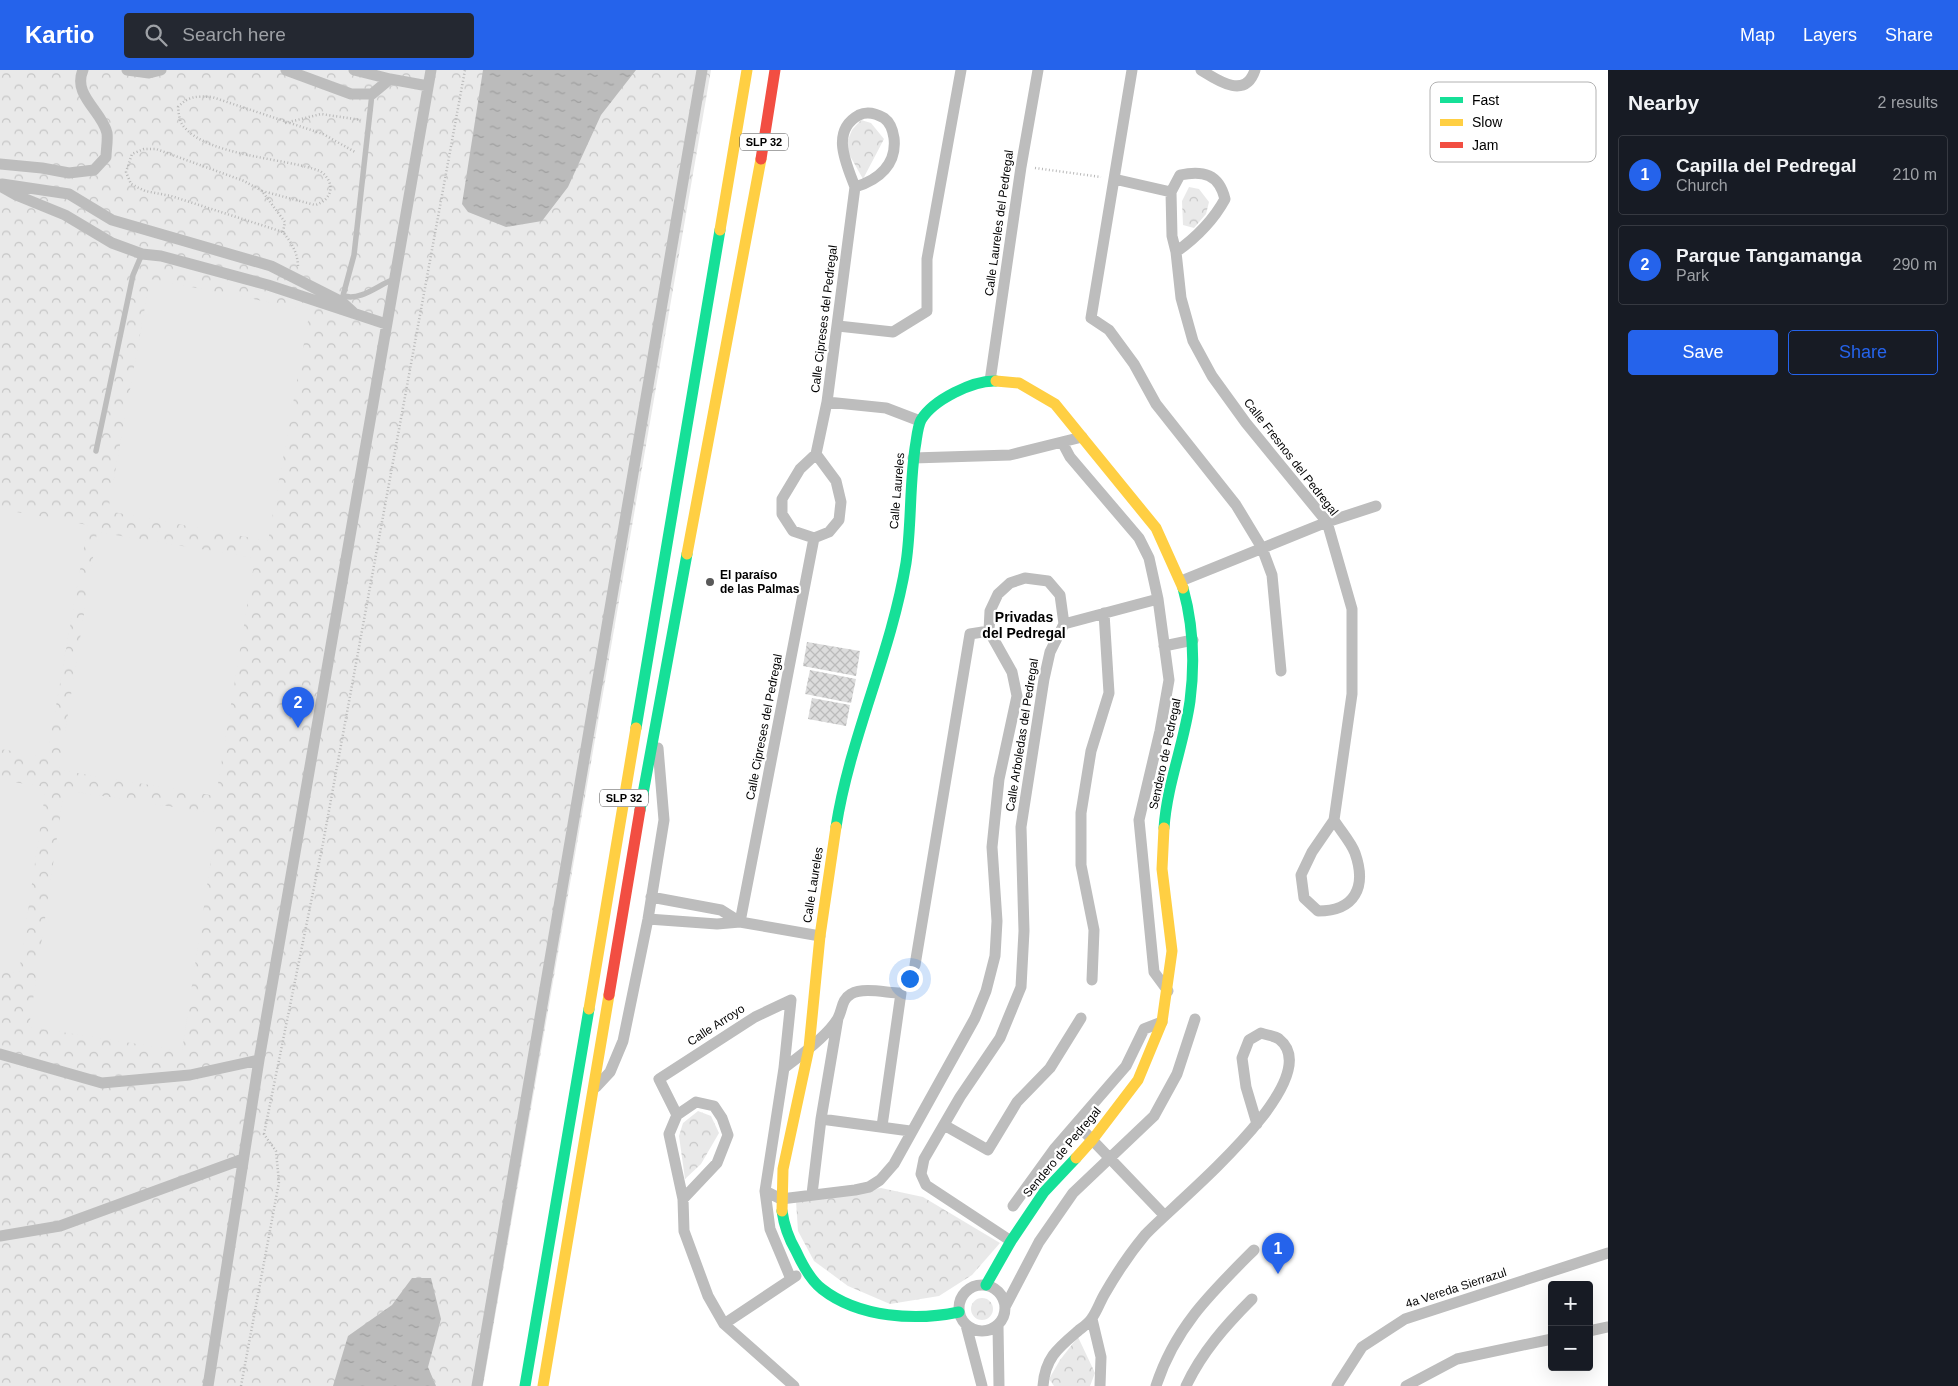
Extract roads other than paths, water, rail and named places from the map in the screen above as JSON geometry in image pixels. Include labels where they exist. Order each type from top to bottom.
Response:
[{"type":"main road","name":"SLP 32","points":[[525,1386],[747,70]]},
{"type":"main road","name":"SLP 32","points":[[543,1386],[591,1092],[655,723],[752,214],[775,70]]},
{"type":"main road","points":[[920,421],[931,407],[961,390],[990,381]]},
{"type":"main road","name":"Sendero de Pedregal","points":[[986,1285],[1011,1241],[1044,1192],[1093,1139],[1138,1080],[1162,1022],[1168,991],[1172,951],[1162,869],[1166,802],[1190,702],[1193,640],[1188,607],[1181,581],[1156,528],[1055,404],[1019,383],[990,381]]},
{"type":"main road","name":"Calle Laureles","points":[[920,421],[913,458],[906,562],[888,646],[857,738],[838,810],[820,936],[809,1048],[783,1169],[780,1199],[782,1219],[805,1269],[822,1289],[847,1303],[891,1316],[934,1317],[959,1312]]},
{"type":"main road","points":[[555,1311],[555,1386]]},
{"type":"street","points":[[0,164],[42,168],[68,173],[94,170],[106,157],[107,133],[96,112],[82,92],[80,78],[83,70]]},
{"type":"street","points":[[127,70],[149,73],[160,70]]},
{"type":"street","points":[[286,70],[350,94],[372,94],[390,79]]},
{"type":"street","points":[[354,70],[428,86]]},
{"type":"street","points":[[208,1386],[259,1060],[431,70]]},
{"type":"street","points":[[477,1386],[702,70]]},
{"type":"street","points":[[838,326],[893,332],[927,311],[927,259],[961,70]]},
{"type":"street","name":"Calle Laureles del Pedregal","points":[[990,381],[1021,167],[1038,70]]},
{"type":"street","points":[[1132,70],[1090,318],[1109,330],[1134,364],[1156,404],[1236,505],[1262,548],[1272,575],[1282,671]]},
{"type":"street","points":[[1201,70],[1224,85],[1236,86],[1245,83],[1255,70]]},
{"type":"street","name":"Calle Cipreses del Pedregal","points":[[816,454],[828,402],[855,187],[843,156],[842,132],[851,120],[862,114],[875,114],[886,119],[893,130],[895,149],[890,164],[877,177],[855,187]]},
{"type":"street","points":[[1114,179],[1171,192],[1180,176],[1196,172],[1210,176],[1222,187],[1225,199],[1217,214],[1195,238],[1176,252]]},
{"type":"street","points":[[0,185],[69,194],[112,220],[270,266],[298,278],[341,302],[356,315],[386,324]]},
{"type":"street","points":[[0,185],[65,216],[112,244],[142,254],[161,256],[268,285],[341,302]]},
{"type":"street","name":"Calle Fresnos del Pedregal","points":[[1171,192],[1172,236],[1176,252],[1181,298],[1193,341],[1212,376],[1246,423],[1326,522],[1352,609],[1352,694],[1334,820],[1312,852],[1301,875],[1304,898],[1318,911],[1332,911],[1349,904],[1357,890],[1359,874],[1355,852],[1334,820]]},
{"type":"street","points":[[828,402],[886,408],[920,421]]},
{"type":"street","points":[[913,458],[1010,455],[1082,437]]},
{"type":"street","points":[[1062,442],[1070,457],[1138,538],[1149,558],[1158,599],[1169,680],[1160,731],[1138,820],[1154,972],[1168,991]]},
{"type":"street","points":[[816,454],[836,481],[841,502],[839,520],[829,532],[814,538],[793,531],[782,514],[782,499],[800,469],[816,454]]},
{"type":"street","points":[[1181,581],[1326,522],[1376,506]]},
{"type":"street","points":[[1138,538],[1156,528]]},
{"type":"street","name":"Calle Cipreses del Pedregal","points":[[740,922],[814,538]]},
{"type":"street","points":[[915,965],[970,634],[989,631],[990,611],[998,594],[1010,582],[1025,578],[1048,581],[1060,595],[1064,624],[1158,599]]},
{"type":"street","points":[[1092,980],[1094,930],[1081,865],[1081,813],[1091,750],[1109,693],[1104,613]]},
{"type":"street","name":"Calle Arboledas del Pedregal","points":[[1011,1241],[926,1185],[921,1174],[924,1159],[1000,1038],[1021,986],[1024,931],[1021,827],[1044,679],[1050,652],[1064,624]]},
{"type":"street","name":"Calle Arboledas del Pedregal","points":[[780,1199],[855,1190],[869,1187],[880,1180],[894,1164],[910,1131],[975,1018],[986,991],[995,956],[997,920],[992,846],[999,779],[1017,696],[1012,672],[989,631]]},
{"type":"street","points":[[1164,646],[1193,640]]},
{"type":"street","points":[[591,1092],[610,1072],[623,1041],[648,919],[664,820],[655,723]]},
{"type":"street","points":[[1160,731],[1183,733]]},
{"type":"street","points":[[1144,798],[1166,802]]},
{"type":"street","points":[[1142,867],[1162,869]]},
{"type":"street","points":[[651,897],[721,910],[740,922]]},
{"type":"street","points":[[648,919],[717,924],[740,922],[820,936]]},
{"type":"street","points":[[1151,947],[1172,951]]},
{"type":"street","points":[[812,1194],[821,1119],[838,1018],[843,1001],[857,992],[901,994],[882,1126]]},
{"type":"street","name":"Calle Arroyo","points":[[677,1115],[659,1079],[755,1017],[791,1000],[784,1068]]},
{"type":"street","points":[[791,1279],[770,1229],[766,1191],[784,1068],[809,1048],[838,1018]]},
{"type":"street","points":[[944,1125],[988,1150],[1017,1102],[1050,1068],[1081,1018]]},
{"type":"street","points":[[966,1325],[976,1331],[987,1331],[998,1326],[1004,1317],[1005,1307],[1039,1242],[1073,1193],[1112,1158],[1154,1116],[1177,1074],[1195,1019]]},
{"type":"street","points":[[1013,1206],[1055,1148],[1078,1124],[1126,1066],[1144,1029],[1162,1022]]},
{"type":"street","points":[[1043,1386],[1047,1365],[1054,1351],[1092,1319],[1121,1267],[1164,1215],[1234,1151],[1257,1124],[1277,1096],[1288,1074],[1290,1056],[1279,1039],[1261,1033],[1249,1040],[1242,1058],[1246,1088],[1257,1124]]},
{"type":"street","points":[[0,1054],[102,1083],[190,1075],[259,1060]]},
{"type":"street","points":[[1126,1066],[1138,1080]]},
{"type":"street","points":[[683,1199],[717,1163],[728,1135],[722,1118],[714,1106],[696,1102],[677,1115],[669,1134],[683,1199],[684,1231],[708,1296],[724,1324],[794,1386]]},
{"type":"street","points":[[821,1119],[910,1131]]},
{"type":"street","points":[[1078,1124],[1164,1215]]},
{"type":"street","points":[[0,1236],[60,1226],[243,1159]]},
{"type":"street","points":[[1058,1177],[1073,1193]]},
{"type":"street","points":[[1032,1180],[1044,1192]]},
{"type":"street","points":[[766,1191],[780,1199]]},
{"type":"street","points":[[1156,1386],[1177,1338],[1203,1301],[1254,1250]]},
{"type":"street","name":"4a Vereda Sierrazul","points":[[1337,1386],[1362,1347],[1405,1319],[1608,1252]]},
{"type":"street","points":[[724,1324],[805,1269]]},
{"type":"street","points":[[982,1386],[966,1325],[959,1312],[960,1301],[965,1292],[975,1286],[986,1285],[995,1289],[1002,1297],[1005,1307]]},
{"type":"street","points":[[1186,1386],[1204,1354],[1226,1325],[1252,1299]]},
{"type":"street","points":[[1092,1319],[1101,1357],[1100,1386]]},
{"type":"street","points":[[998,1326],[999,1386]]},
{"type":"street","points":[[1593,1331],[1608,1327]]},
{"type":"street","points":[[1406,1386],[1458,1359],[1548,1340]]},
{"type":"lane","points":[[341,302],[354,255],[372,94]]},
{"type":"lane","points":[[96,451],[133,275],[142,254]]},
{"type":"lane","points":[[341,302],[360,296],[394,279]]},
{"type":"water","points":[[483,70],[636,70],[601,115],[568,187],[542,221],[506,227],[468,212],[462,204]]},
{"type":"water","points":[[412,1278],[431,1278],[441,1319],[428,1367],[436,1386],[333,1386],[348,1336],[392,1305]]},
{"type":"place","name":"El paraíso de las Palmas","points":[[710,582]]},
{"type":"place","name":"Parque Tangamanga","points":[[298,728]]},
{"type":"place","name":"Capilla del Pedregal","points":[[1278,1274]]},
{"type":"district","name":"Privadas del Pedregal","points":[[1024,626]]}]
